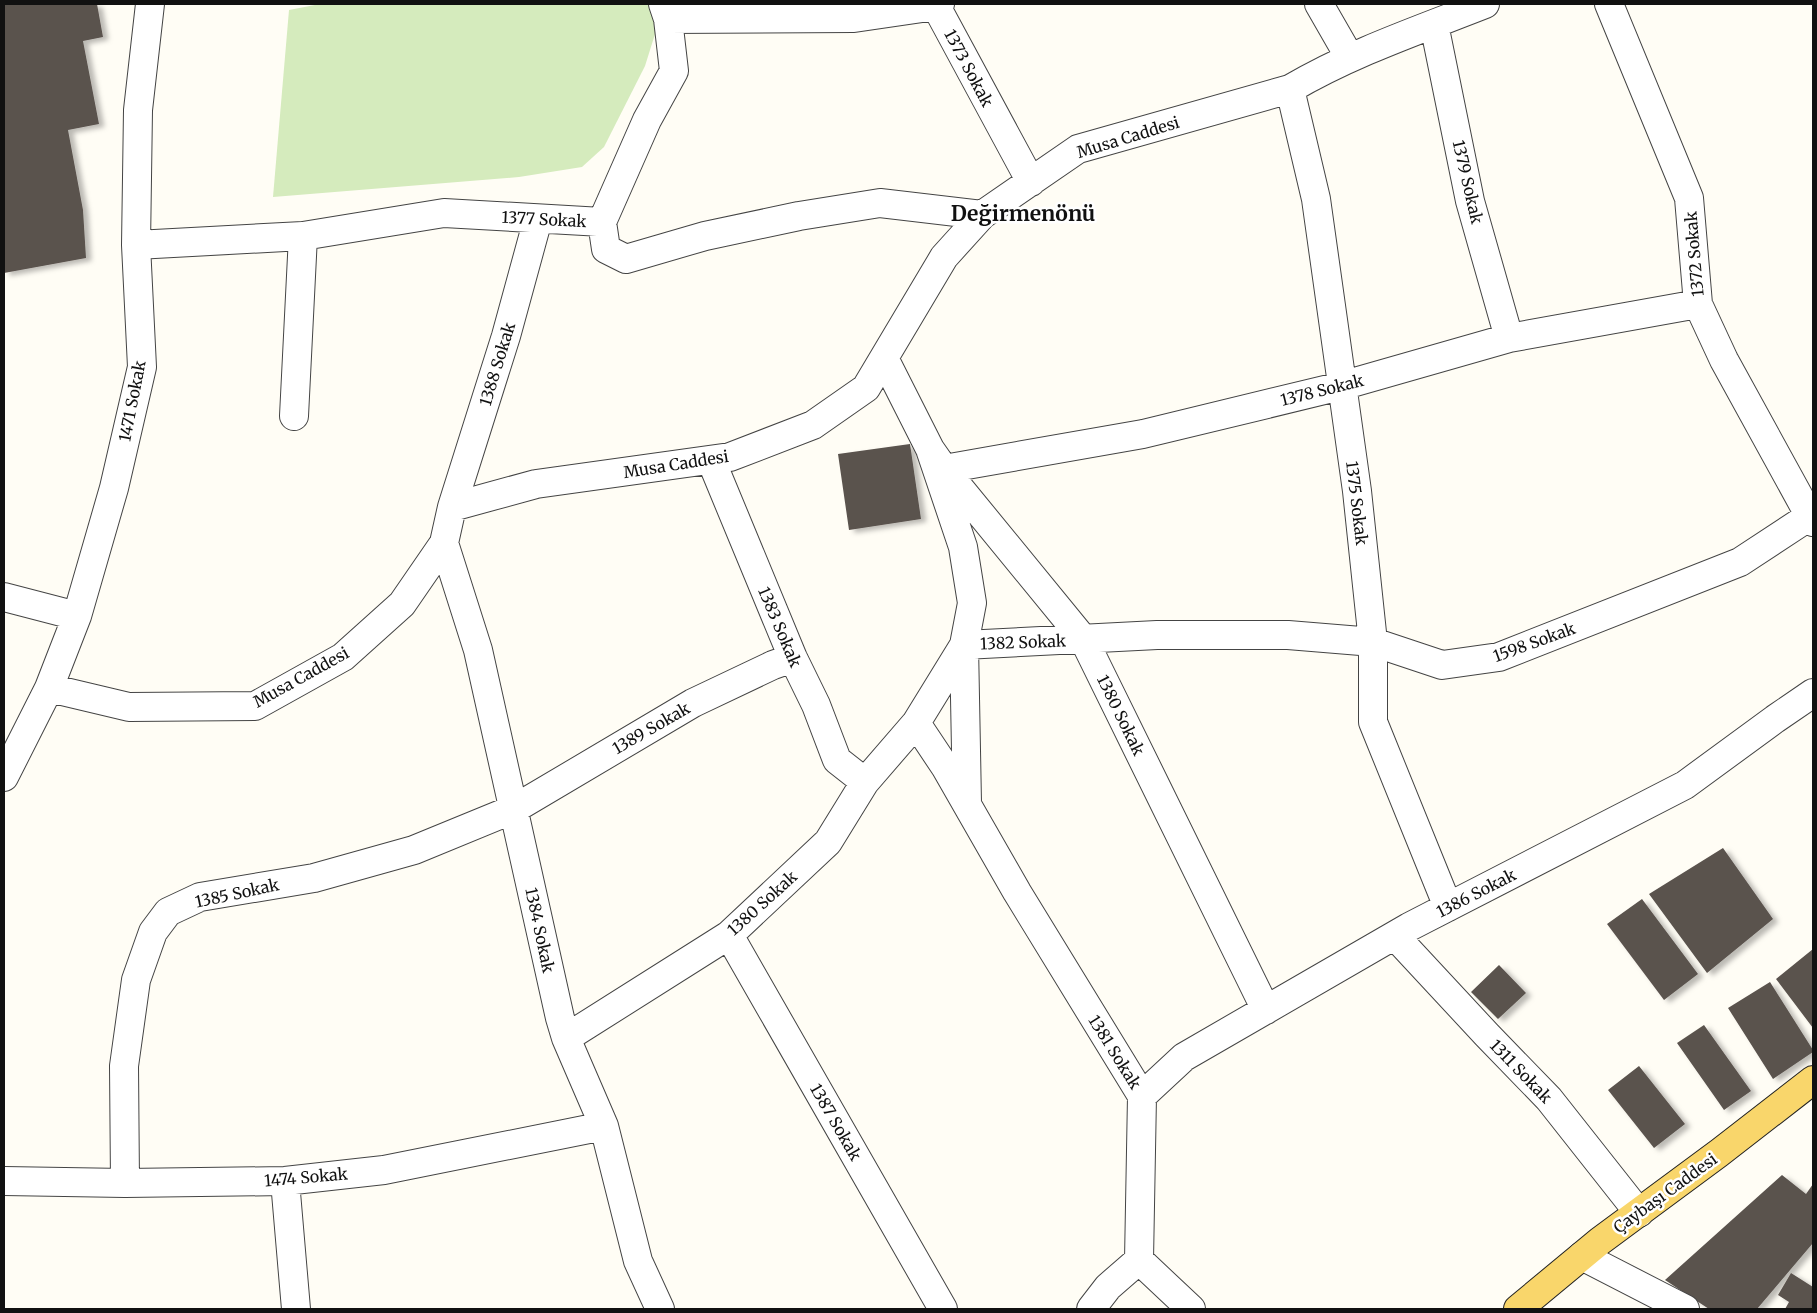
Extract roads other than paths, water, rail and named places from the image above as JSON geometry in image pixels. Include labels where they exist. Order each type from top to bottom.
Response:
[{"type":"main road","name":"Çaybaşı Caddesi","points":[[1527,1307],[1582,1256],[1719,1154],[1813,1080]]},
{"type":"street","name":"1471 Sokak","points":[[4,777],[49,688],[77,616],[114,488],[142,367],[136,245],[138,110],[150,4]]},
{"type":"street","points":[[1319,4],[1350,58]]},
{"type":"street","name":"Musa Caddesi","points":[[49,688],[129,707],[255,706],[343,657],[402,604],[444,543],[452,507],[536,484],[730,457],[813,425],[866,388],[944,257],[982,216],[1078,149],[1290,89],[1313,75],[1350,58],[1485,4]]},
{"type":"street","name":"1372 Sokak","points":[[1610,4],[1689,198],[1698,304],[1724,360],[1812,518]]},
{"type":"street","name":"1373 Sokak","points":[[665,11],[854,18],[938,5],[1031,182]]},
{"type":"street","points":[[602,222],[647,120],[674,70],[665,11]]},
{"type":"street","name":"1379 Sokak","points":[[1434,24],[1470,201],[1508,338]]},
{"type":"street","name":"1375 Sokak","points":[[1290,89],[1316,199],[1357,491],[1373,642],[1373,722],[1448,907]]},
{"type":"street","name":"1377 Sokak","points":[[136,245],[302,236],[444,213],[602,222],[606,249],[626,259],[705,236],[799,216],[880,203],[982,216]]},
{"type":"street","name":"1388 Sokak","points":[[452,507],[506,336],[538,219]]},
{"type":"street","points":[[294,416],[302,236]]},
{"type":"street","name":"1378 Sokak","points":[[937,459],[1143,434],[1341,386],[1508,338],[1698,304]]},
{"type":"street","name":"1380 Sokak","points":[[884,358],[937,459],[1084,640],[1266,1010]]},
{"type":"street","name":"1380 Sokak","points":[[937,459],[963,548],[972,603],[964,645]]},
{"type":"street","name":"1383 Sokak","points":[[711,460],[793,658],[816,706],[837,760],[865,782]]},
{"type":"street","name":"1598 Sokak","points":[[1084,640],[1157,635],[1288,635],[1373,642],[1442,666],[1499,657],[1740,562],[1812,518]]},
{"type":"street","name":"1384 Sokak","points":[[444,543],[478,650],[560,1018],[566,1038],[604,1126],[638,1261],[660,1309]]},
{"type":"street","points":[[4,597],[77,616]]},
{"type":"street","name":"1382 Sokak","points":[[916,723],[964,645],[1084,640]]},
{"type":"street","name":"1381 Sokak","points":[[964,645],[968,806]]},
{"type":"street","name":"1389 Sokak","points":[[514,809],[693,703],[773,665],[793,658]]},
{"type":"street","name":"1386 Sokak","points":[[1142,1096],[1184,1057],[1394,936],[1685,786],[1813,693]]},
{"type":"street","name":"1380 Sokak","points":[[566,1038],[728,935],[828,842],[865,782],[916,723]]},
{"type":"street","name":"1381 Sokak","points":[[916,723],[946,768],[1017,892],[1142,1096],[1139,1260]]},
{"type":"street","name":"1385 Sokak","points":[[125,1183],[124,1066],[136,980],[153,932],[168,912],[200,898],[314,878],[414,850],[514,809]]},
{"type":"street","name":"1387 Sokak","points":[[728,935],[943,1309]]},
{"type":"street","name":"1311 Sokak","points":[[1394,936],[1487,1036],[1549,1099],[1639,1213]]},
{"type":"street","name":"1474 Sokak","points":[[4,1181],[125,1183],[285,1181],[384,1170],[604,1126]]},
{"type":"street","points":[[285,1181],[296,1309]]},
{"type":"street","points":[[1582,1256],[1685,1309]]},
{"type":"street","points":[[1090,1309],[1108,1287],[1139,1260],[1191,1309]]},
{"type":"district","name":"Değirmenönü","points":[[1023,213]]}]
